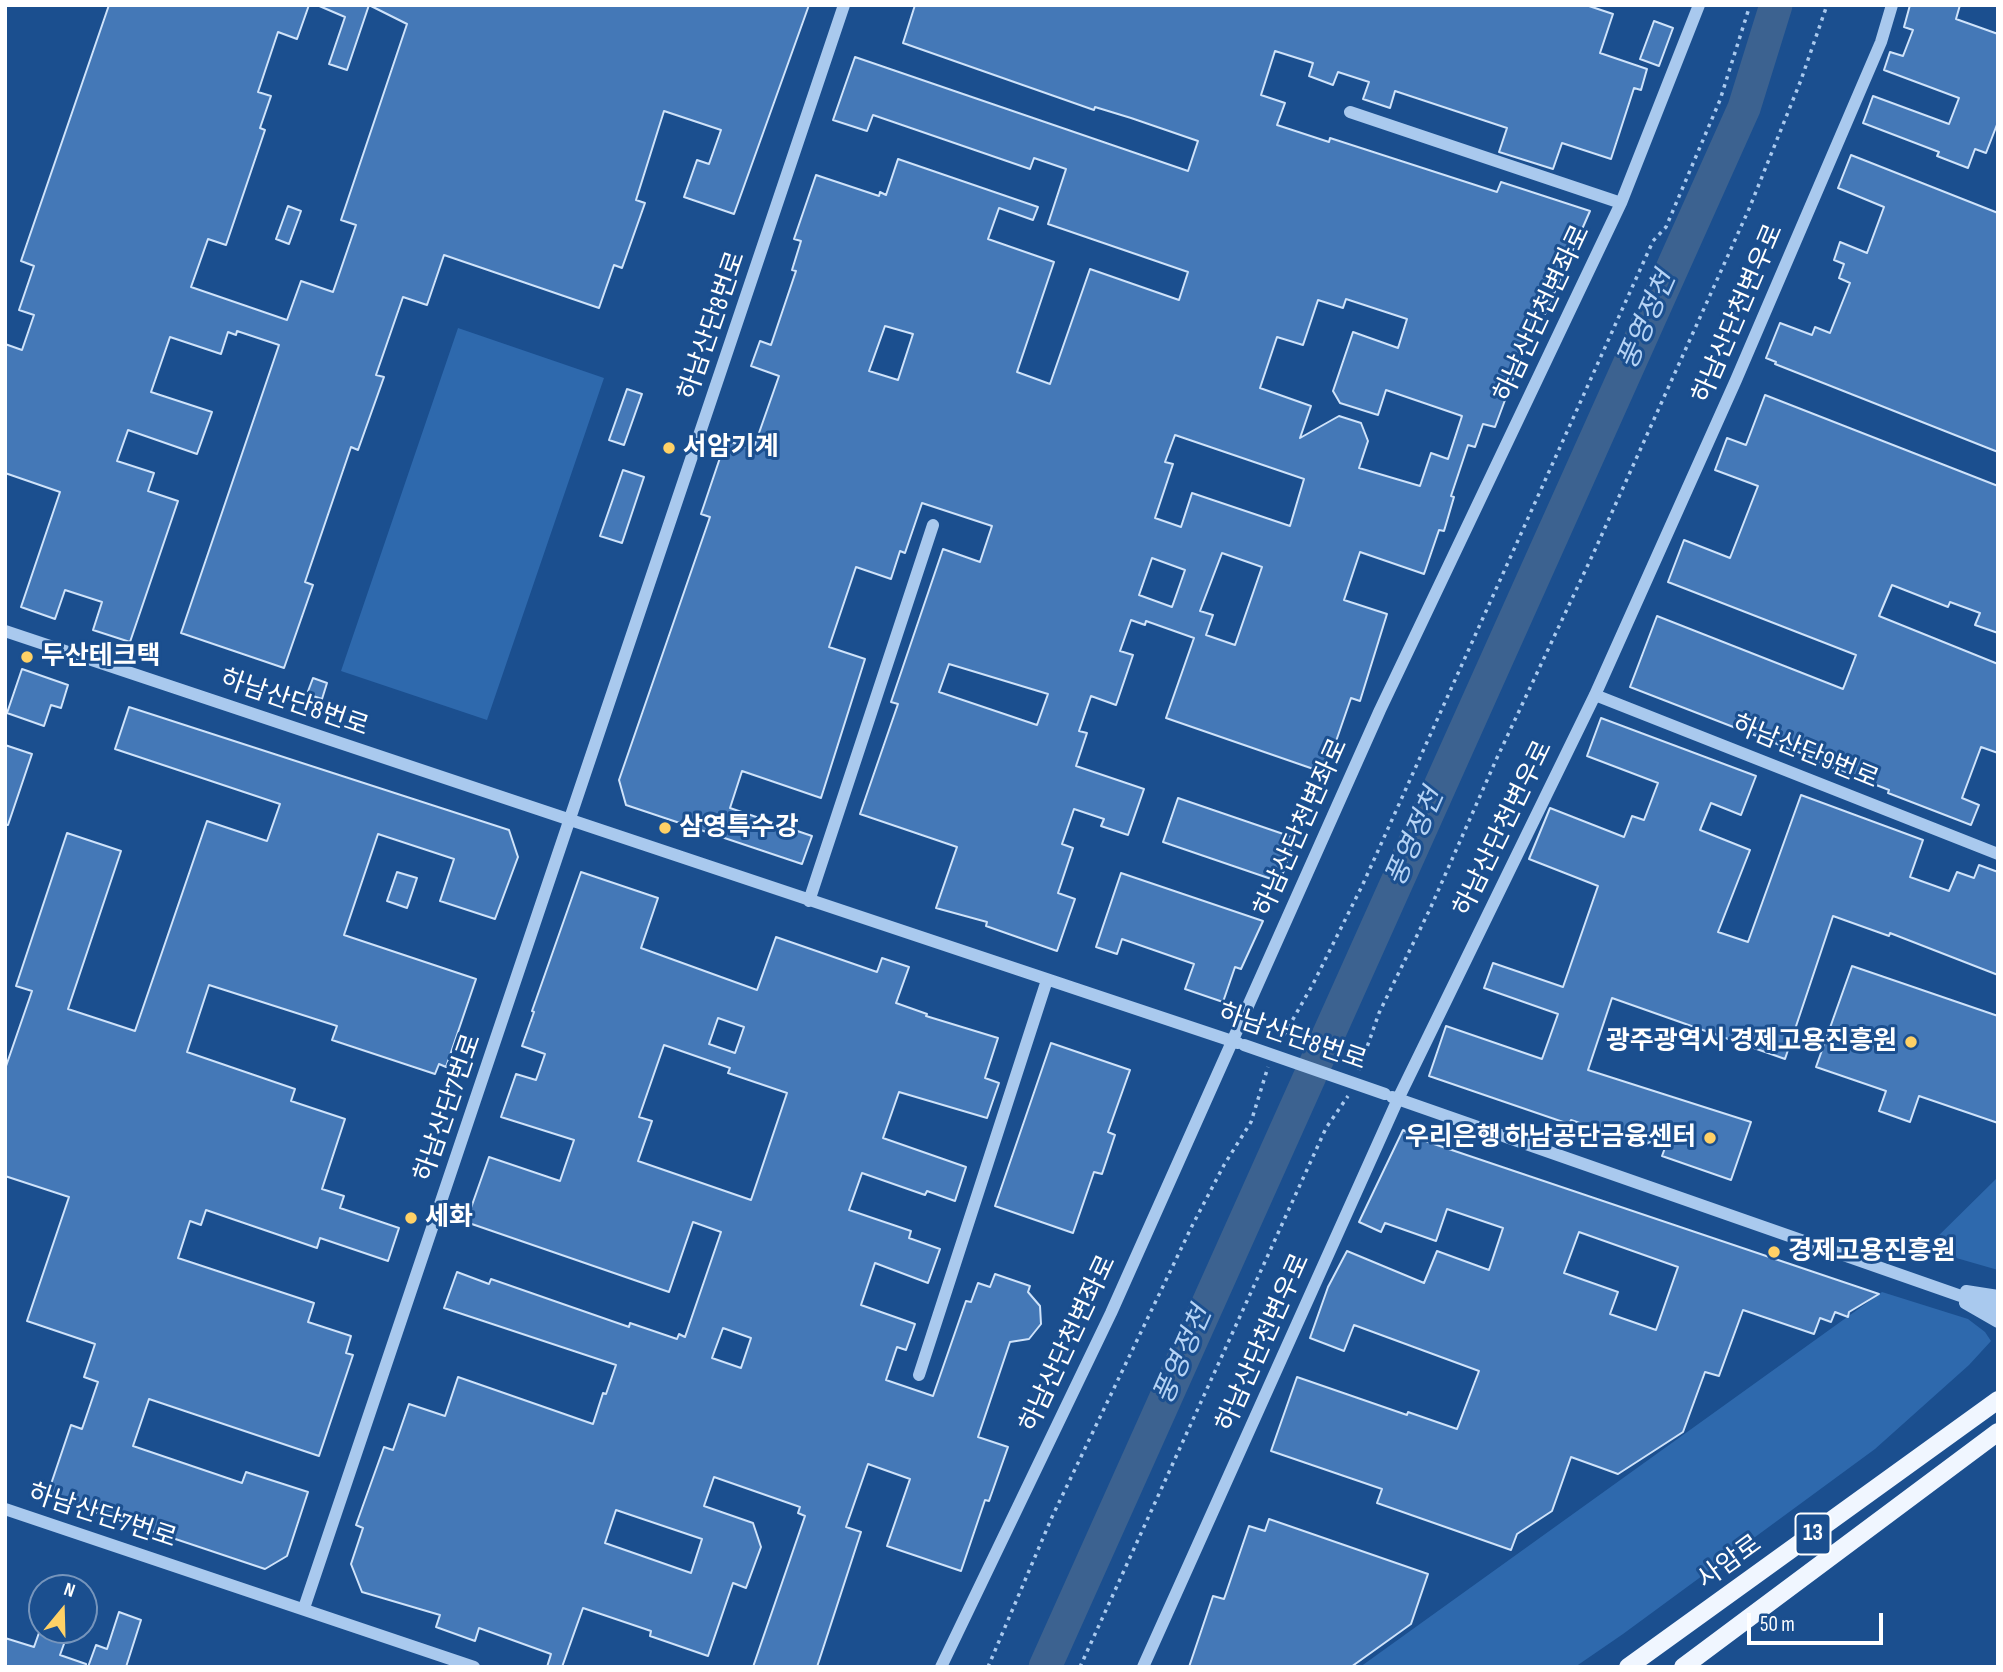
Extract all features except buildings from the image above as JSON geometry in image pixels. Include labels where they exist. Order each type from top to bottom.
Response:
[{"type":"main road","name":"사암로","points":[[1628,1667],[1997,1399]]},
{"type":"main road","name":"13","points":[[1683,1667],[1998,1432]]},
{"type":"street","name":"하남산단8번로","points":[[569,820],[844,5]]},
{"type":"street","name":"하남산단천변좌로","points":[[941,1667],[1111,1313],[1230,1040],[1386,698],[1621,203],[1699,5]]},
{"type":"street","name":"하남산단천변우로","points":[[1143,1667],[1398,1099],[1595,695],[1795,242],[1881,42],[1892,5]]},
{"type":"street","points":[[1350,112],[1621,203]]},
{"type":"street","points":[[809,901],[933,525]]},
{"type":"street","name":"하남산단8번로","points":[[5,631],[1230,1040],[1998,1309]]},
{"type":"street","name":"하남산단9번로","points":[[1595,695],[1998,854]]},
{"type":"street","name":"하남산단7번로","points":[[304,1608],[569,820]]},
{"type":"street","points":[[919,1375],[1047,980]]},
{"type":"street","points":[[1938,1288],[1998,1296]]},
{"type":"street","points":[[1938,1288],[1998,1322]]},
{"type":"street","name":"하남산단7번로","points":[[5,1509],[474,1667]]},
{"type":"path","points":[[1277,1048],[1313,984],[1363,884],[1653,242],[1666,227],[1720,100],[1750,5]]},
{"type":"path","points":[[1356,1078],[1379,1013],[1430,909],[1496,760],[1594,552],[1754,196],[1801,80],[1827,5]]},
{"type":"path","points":[[988,1667],[1052,1517],[1192,1226],[1224,1165],[1251,1122],[1269,1064]]},
{"type":"path","points":[[1080,1667],[1326,1128],[1350,1092]]},
{"type":"shaded area","points":[[458,328],[604,378],[487,720],[341,671]]},
{"type":"shaded area","points":[[1998,1177],[1998,1270],[1925,1249]]},
{"type":"shaded area","points":[[1882,1292],[1968,1319],[1985,1332],[1991,1341],[1969,1365],[1875,1449],[1623,1634],[1575,1667],[1360,1667]]},
{"type":"waterway","name":"풍영정천","points":[[1045,1667],[1744,108],[1776,5]]},
{"type":"place","name":"서암기계","points":[[669,448]]},
{"type":"place","name":"두산테크택","points":[[27,657]]},
{"type":"place","name":"삼영특수강","points":[[665,828]]},
{"type":"place","name":"광주광역시 경제고용진흥원","points":[[1911,1042]]},
{"type":"place","name":"우리은행 하남공단금융센터","points":[[1710,1138]]},
{"type":"place","name":"세화","points":[[411,1218]]},
{"type":"place","name":"경제고용진흥원","points":[[1774,1252]]}]
